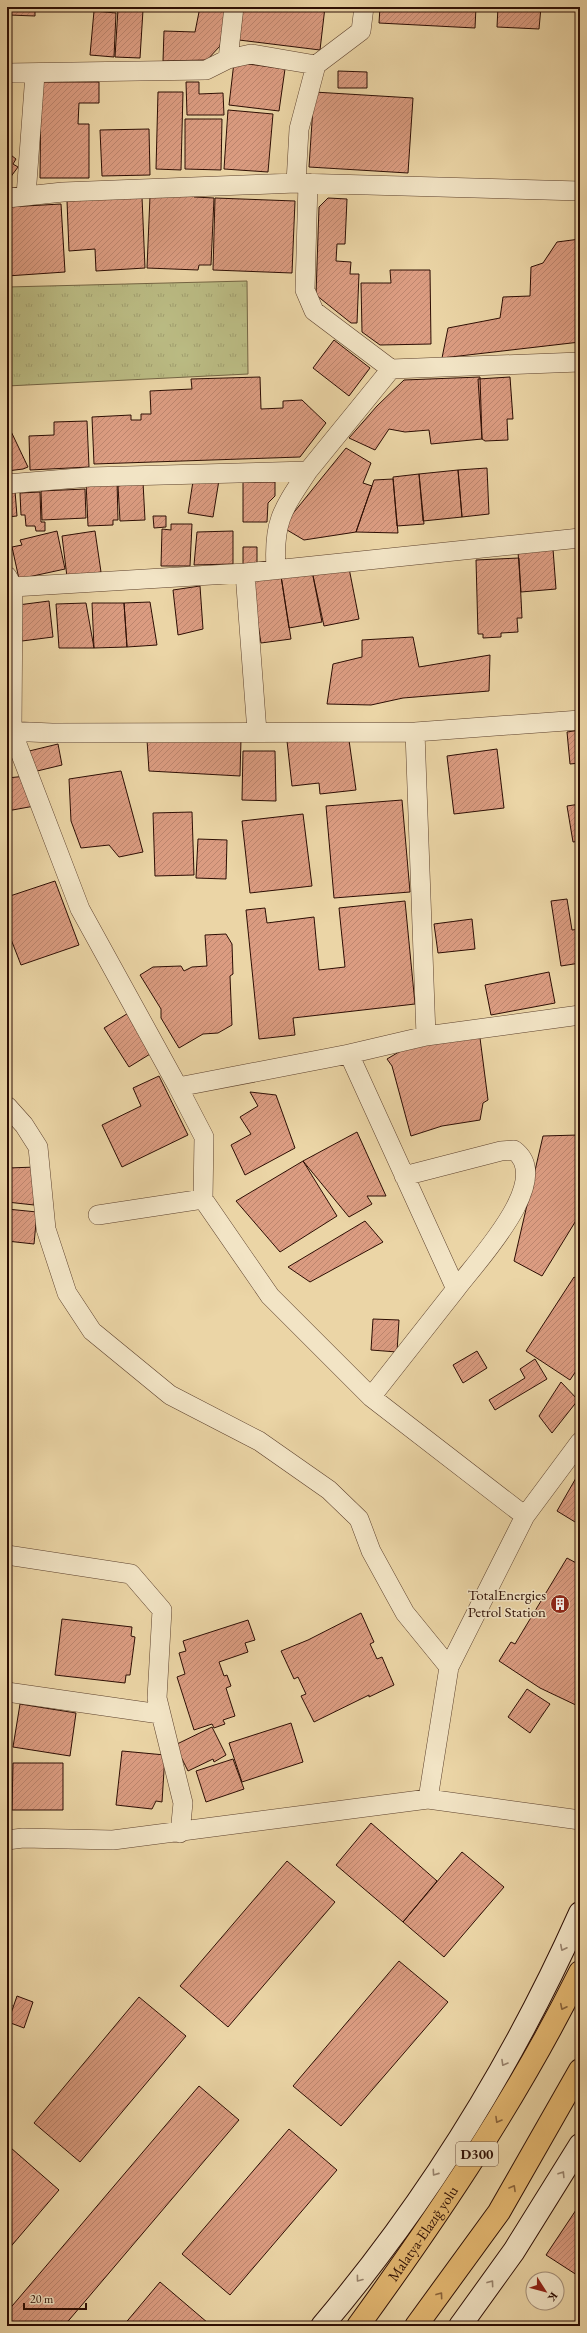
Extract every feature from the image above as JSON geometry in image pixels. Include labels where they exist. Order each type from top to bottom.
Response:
[{"type":"highway","name":"Malatya-Elazığ yolu","points":[[358,2326],[415,2247],[484,2144],[555,2023],[580,1972]]},
{"type":"highway","points":[[416,2326],[499,2212],[580,2070]]},
{"type":"main road","points":[[322,2326],[395,2231],[467,2127],[519,2037],[580,1912]]},
{"type":"main road","points":[[460,2326],[514,2251],[580,2145]]},
{"type":"street","points":[[228,59],[234,7]]},
{"type":"street","points":[[364,7],[361,31],[316,65],[299,129],[306,290],[314,311],[391,369],[580,362]]},
{"type":"street","points":[[7,73],[35,74],[206,70],[228,59],[251,54],[316,65]]},
{"type":"street","points":[[26,196],[35,74]]},
{"type":"street","points":[[7,198],[125,189],[302,183],[580,191]]},
{"type":"street","points":[[276,568],[274,544],[277,525],[287,503],[308,471],[391,369]]},
{"type":"street","points":[[7,484],[90,478],[308,471]]},
{"type":"street","points":[[525,1516],[371,1397],[270,1296],[203,1199],[204,1138],[178,1087],[80,908],[9,731],[10,582],[245,573],[276,568],[580,538]]},
{"type":"street","points":[[245,573],[257,732]]},
{"type":"street","points":[[9,731],[52,733],[415,732],[580,720]]},
{"type":"street","points":[[415,732],[426,1036]]},
{"type":"street","points":[[178,1087],[349,1054],[426,1036],[580,1015]]},
{"type":"street","points":[[349,1054],[456,1289]]},
{"type":"street","points":[[7,1106],[24,1125],[38,1147],[46,1229],[67,1292],[92,1331],[170,1395],[259,1441],[329,1490],[359,1519],[371,1551],[405,1613],[449,1667]]},
{"type":"street","points":[[371,1397],[456,1289],[510,1217],[522,1197],[526,1166],[522,1158],[514,1150],[501,1151],[404,1176]]},
{"type":"street","points":[[98,1215],[203,1199]]},
{"type":"street","points":[[428,1799],[449,1667],[525,1516],[580,1442]]},
{"type":"street","points":[[7,1555],[131,1574],[162,1610],[157,1698],[183,1803],[181,1832]]},
{"type":"street","points":[[7,1692],[160,1714]]},
{"type":"street","points":[[7,1840],[23,1838],[113,1840],[428,1799],[580,1820]]},
{"type":"green space","points":[[247,281],[248,374],[7,386],[7,287]]},
{"type":"building","points":[[9,7],[35,7],[35,16],[9,15]]},
{"type":"building","points":[[200,7],[227,7],[220,46],[207,60],[163,61],[164,31],[195,32]]},
{"type":"building","points":[[242,7],[325,7],[320,50],[239,40]]},
{"type":"building","points":[[380,7],[476,7],[475,28],[379,23]]},
{"type":"building","points":[[498,7],[541,7],[539,29],[497,27]]},
{"type":"building","points":[[118,9],[143,10],[140,58],[115,57]]},
{"type":"building","points":[[94,11],[116,13],[114,57],[90,55]]},
{"type":"building","points":[[234,62],[285,69],[279,111],[229,105]]},
{"type":"building","points":[[338,71],[367,72],[367,88],[338,88]]},
{"type":"building","points":[[41,82],[99,82],[99,103],[79,103],[78,124],[89,124],[89,178],[40,178]]},
{"type":"building","points":[[186,82],[199,82],[199,94],[223,93],[224,115],[187,115]]},
{"type":"building","points":[[158,92],[183,92],[181,170],[156,169]]},
{"type":"building","points":[[314,92],[413,98],[408,173],[309,167]]},
{"type":"building","points":[[228,110],[273,114],[268,172],[224,169]]},
{"type":"building","points":[[185,119],[222,119],[221,170],[185,169]]},
{"type":"building","points":[[149,129],[150,175],[102,176],[100,130]]},
{"type":"building","points":[[7,152],[16,159],[13,164],[18,167],[7,182]]},
{"type":"building","points":[[194,194],[194,197],[214,198],[211,265],[199,265],[198,270],[147,268],[150,196]]},
{"type":"building","points":[[142,197],[145,268],[96,271],[95,249],[69,251],[67,201]]},
{"type":"building","points":[[215,198],[295,201],[292,273],[213,270]]},
{"type":"building","points":[[328,198],[347,199],[345,244],[337,244],[336,261],[351,262],[350,274],[359,274],[357,323],[351,323],[316,295],[319,207]]},
{"type":"building","points":[[61,204],[65,272],[7,276],[7,207]]},
{"type":"building","points":[[580,239],[580,342],[442,358],[448,328],[500,318],[503,297],[530,296],[531,267],[543,263],[557,242]]},
{"type":"building","points":[[390,270],[430,270],[431,344],[380,345],[362,332],[361,283],[391,283]]},
{"type":"building","points":[[334,340],[370,368],[349,396],[313,368]]},
{"type":"building","points":[[260,377],[261,409],[283,408],[283,401],[302,400],[326,423],[300,457],[94,464],[92,417],[131,415],[131,420],[141,420],[141,414],[151,414],[150,391],[192,389],[191,379]]},
{"type":"building","points":[[480,377],[482,439],[431,444],[429,430],[405,432],[389,429],[375,450],[349,438],[377,406],[404,380]]},
{"type":"building","points":[[510,377],[513,419],[507,419],[508,440],[485,441],[482,439],[478,379]]},
{"type":"building","points":[[87,421],[89,467],[30,470],[29,436],[54,435],[54,422]]},
{"type":"building","points":[[7,423],[28,467],[7,471]]},
{"type":"building","points":[[346,448],[371,463],[363,483],[372,486],[356,532],[304,540],[282,527]]},
{"type":"building","points":[[487,468],[489,514],[462,517],[458,470]]},
{"type":"building","points":[[458,470],[462,517],[423,521],[419,474]]},
{"type":"building","points":[[419,474],[424,524],[397,526],[393,477]]},
{"type":"building","points":[[194,475],[219,480],[213,517],[188,513]]},
{"type":"building","points":[[393,479],[398,533],[356,532],[374,480]]},
{"type":"building","points":[[117,480],[118,520],[113,520],[113,525],[88,526],[86,482]]},
{"type":"building","points":[[143,482],[145,520],[120,521],[118,486]]},
{"type":"building","points":[[243,482],[275,482],[275,496],[268,503],[267,522],[243,522]]},
{"type":"building","points":[[85,489],[86,518],[42,520],[41,491]]},
{"type":"building","points":[[15,491],[17,516],[7,517],[7,492]]},
{"type":"building","points":[[40,492],[41,522],[45,522],[45,531],[36,531],[35,526],[26,526],[25,515],[21,515],[20,493]]},
{"type":"building","points":[[153,516],[166,516],[166,527],[154,528]]},
{"type":"building","points":[[171,524],[192,524],[190,566],[161,566],[162,529],[171,530]]},
{"type":"building","points":[[57,531],[65,569],[19,579],[12,547],[22,545],[20,540]]},
{"type":"building","points":[[95,531],[101,572],[67,577],[62,536]]},
{"type":"building","points":[[233,531],[233,564],[194,565],[197,532]]},
{"type":"building","points":[[243,547],[257,547],[257,564],[243,565]]},
{"type":"building","points":[[553,549],[556,589],[521,592],[518,552]]},
{"type":"building","points":[[519,558],[522,618],[517,618],[518,632],[501,633],[501,637],[483,638],[483,634],[478,634],[476,560]]},
{"type":"building","points":[[348,563],[359,619],[324,626],[312,571]]},
{"type":"building","points":[[312,571],[322,622],[289,628],[281,576]]},
{"type":"building","points":[[281,576],[291,639],[261,643],[251,581]]},
{"type":"building","points":[[200,586],[203,629],[178,635],[173,590]]},
{"type":"building","points":[[49,601],[53,637],[22,641],[18,605]]},
{"type":"building","points":[[150,602],[157,645],[127,647],[124,603]]},
{"type":"building","points":[[86,603],[94,648],[59,648],[56,604]]},
{"type":"building","points":[[92,603],[124,603],[127,647],[94,648]]},
{"type":"building","points":[[413,637],[419,667],[490,655],[489,691],[403,698],[371,705],[327,704],[333,664],[362,657],[362,640]]},
{"type":"building","points":[[580,730],[580,763],[570,764],[567,732]]},
{"type":"building","points":[[348,733],[356,790],[320,794],[319,783],[292,786],[287,741]]},
{"type":"building","points":[[241,739],[240,776],[149,771],[147,740]]},
{"type":"building","points":[[58,744],[62,765],[29,773],[25,752]]},
{"type":"building","points":[[497,749],[504,808],[454,814],[447,756]]},
{"type":"building","points":[[243,751],[275,751],[276,801],[242,800]]},
{"type":"building","points":[[121,771],[143,852],[119,857],[109,845],[81,848],[71,821],[69,779]]},
{"type":"building","points":[[37,775],[40,805],[7,811],[7,778]]},
{"type":"building","points":[[402,800],[410,892],[334,898],[326,806]]},
{"type":"building","points":[[580,804],[580,841],[573,842],[567,806]]},
{"type":"building","points":[[192,812],[194,875],[155,876],[153,813]]},
{"type":"building","points":[[303,814],[312,886],[250,893],[242,821]]},
{"type":"building","points":[[198,839],[227,840],[226,879],[196,878]]},
{"type":"building","points":[[55,881],[79,945],[21,965],[7,929],[7,897]]},
{"type":"building","points":[[567,899],[572,930],[580,929],[580,963],[561,966],[551,901]]},
{"type":"building","points":[[405,901],[415,1004],[293,1018],[295,1035],[259,1039],[246,910],[265,908],[267,923],[314,917],[319,970],[345,967],[339,908]]},
{"type":"building","points":[[472,919],[475,949],[438,953],[434,924]]},
{"type":"building","points":[[226,934],[232,944],[233,974],[230,976],[232,1025],[218,1033],[203,1034],[179,1048],[161,1018],[161,1009],[140,975],[153,967],[181,966],[184,971],[192,967],[207,966],[205,935]]},
{"type":"building","points":[[549,972],[555,1003],[491,1015],[485,985]]},
{"type":"building","points":[[130,1012],[155,1051],[129,1067],[104,1028]]},
{"type":"building","points":[[476,1031],[480,1038],[488,1100],[483,1103],[480,1120],[442,1126],[411,1136],[392,1066],[387,1059],[426,1036]]},
{"type":"building","points":[[159,1076],[188,1135],[122,1167],[102,1125],[141,1106],[133,1088]]},
{"type":"building","points":[[250,1092],[276,1095],[295,1148],[245,1175],[231,1145],[251,1134],[240,1117],[258,1106]]},
{"type":"building","points":[[357,1132],[386,1196],[367,1196],[372,1204],[349,1217],[303,1161]]},
{"type":"building","points":[[578,1135],[580,1154],[580,1214],[542,1276],[514,1261],[543,1136]]},
{"type":"building","points":[[303,1161],[337,1216],[280,1252],[236,1201]]},
{"type":"building","points":[[36,1167],[34,1205],[7,1202],[8,1168]]},
{"type":"building","points":[[7,1209],[37,1212],[34,1244],[7,1241]]},
{"type":"building","points":[[365,1221],[383,1242],[310,1282],[288,1267]]},
{"type":"building","points":[[574,1277],[580,1281],[580,1365],[570,1380],[526,1351]]},
{"type":"building","points":[[373,1319],[399,1320],[397,1352],[371,1350]]},
{"type":"building","points":[[477,1351],[487,1368],[463,1383],[453,1365]]},
{"type":"building","points":[[535,1359],[547,1379],[495,1410],[489,1400],[525,1378],[520,1369]]},
{"type":"building","points":[[561,1382],[578,1400],[552,1433],[539,1416]]},
{"type":"building","points":[[580,1471],[580,1525],[557,1511]]},
{"type":"building","name":"TotalEnergies Petrol Station","points":[[567,1558],[580,1565],[580,1707],[540,1688],[499,1661],[511,1642],[515,1644]]},
{"type":"building","points":[[361,1613],[374,1642],[370,1644],[377,1659],[382,1657],[394,1685],[369,1697],[369,1695],[314,1722],[301,1696],[306,1694],[298,1677],[294,1679],[281,1651],[308,1640]]},
{"type":"building","points":[[62,1619],[132,1627],[131,1636],[135,1637],[130,1675],[126,1675],[125,1683],[55,1675]]},
{"type":"building","points":[[248,1620],[255,1640],[245,1643],[248,1652],[219,1662],[224,1676],[227,1675],[231,1686],[226,1688],[235,1716],[223,1720],[225,1724],[214,1728],[212,1724],[194,1730],[177,1677],[185,1674],[179,1653],[186,1651],[183,1641]]},
{"type":"building","points":[[527,1689],[550,1704],[530,1733],[508,1717]]},
{"type":"building","points":[[20,1704],[76,1713],[70,1756],[13,1747]]},
{"type":"building","points":[[291,1723],[303,1762],[242,1782],[229,1743]]},
{"type":"building","points":[[212,1727],[226,1755],[214,1762],[213,1759],[188,1771],[175,1745]]},
{"type":"building","points":[[122,1751],[165,1755],[162,1802],[156,1801],[152,1809],[116,1805]]},
{"type":"building","points":[[233,1759],[244,1789],[206,1802],[196,1771]]},
{"type":"building","points":[[13,1763],[63,1763],[63,1810],[12,1810]]},
{"type":"building","points":[[371,1823],[437,1881],[403,1922],[336,1865]]},
{"type":"building","points":[[462,1852],[504,1887],[444,1957],[403,1922]]},
{"type":"building","points":[[287,1861],[335,1902],[228,2027],[180,1986]]},
{"type":"building","points":[[399,1961],[448,2002],[341,2126],[293,2086]]},
{"type":"building","points":[[17,1996],[33,2002],[24,2028],[8,2022]]},
{"type":"building","points":[[139,1997],[186,2036],[80,2162],[34,2123]]},
{"type":"building","points":[[7,2004],[12,2005],[7,2024]]},
{"type":"building","points":[[199,2086],[239,2120],[64,2326],[8,2326],[7,2312]]},
{"type":"building","points":[[289,2129],[337,2170],[230,2295],[182,2254]]},
{"type":"building","points":[[11,2148],[59,2190],[7,2251],[7,2153]]},
{"type":"building","points":[[580,2204],[580,2277],[546,2255]]},
{"type":"building","points":[[160,2282],[208,2323],[206,2326],[123,2326]]},
{"type":"place","name":"TotalEnergies Petrol Station","points":[[560,1604]]}]
